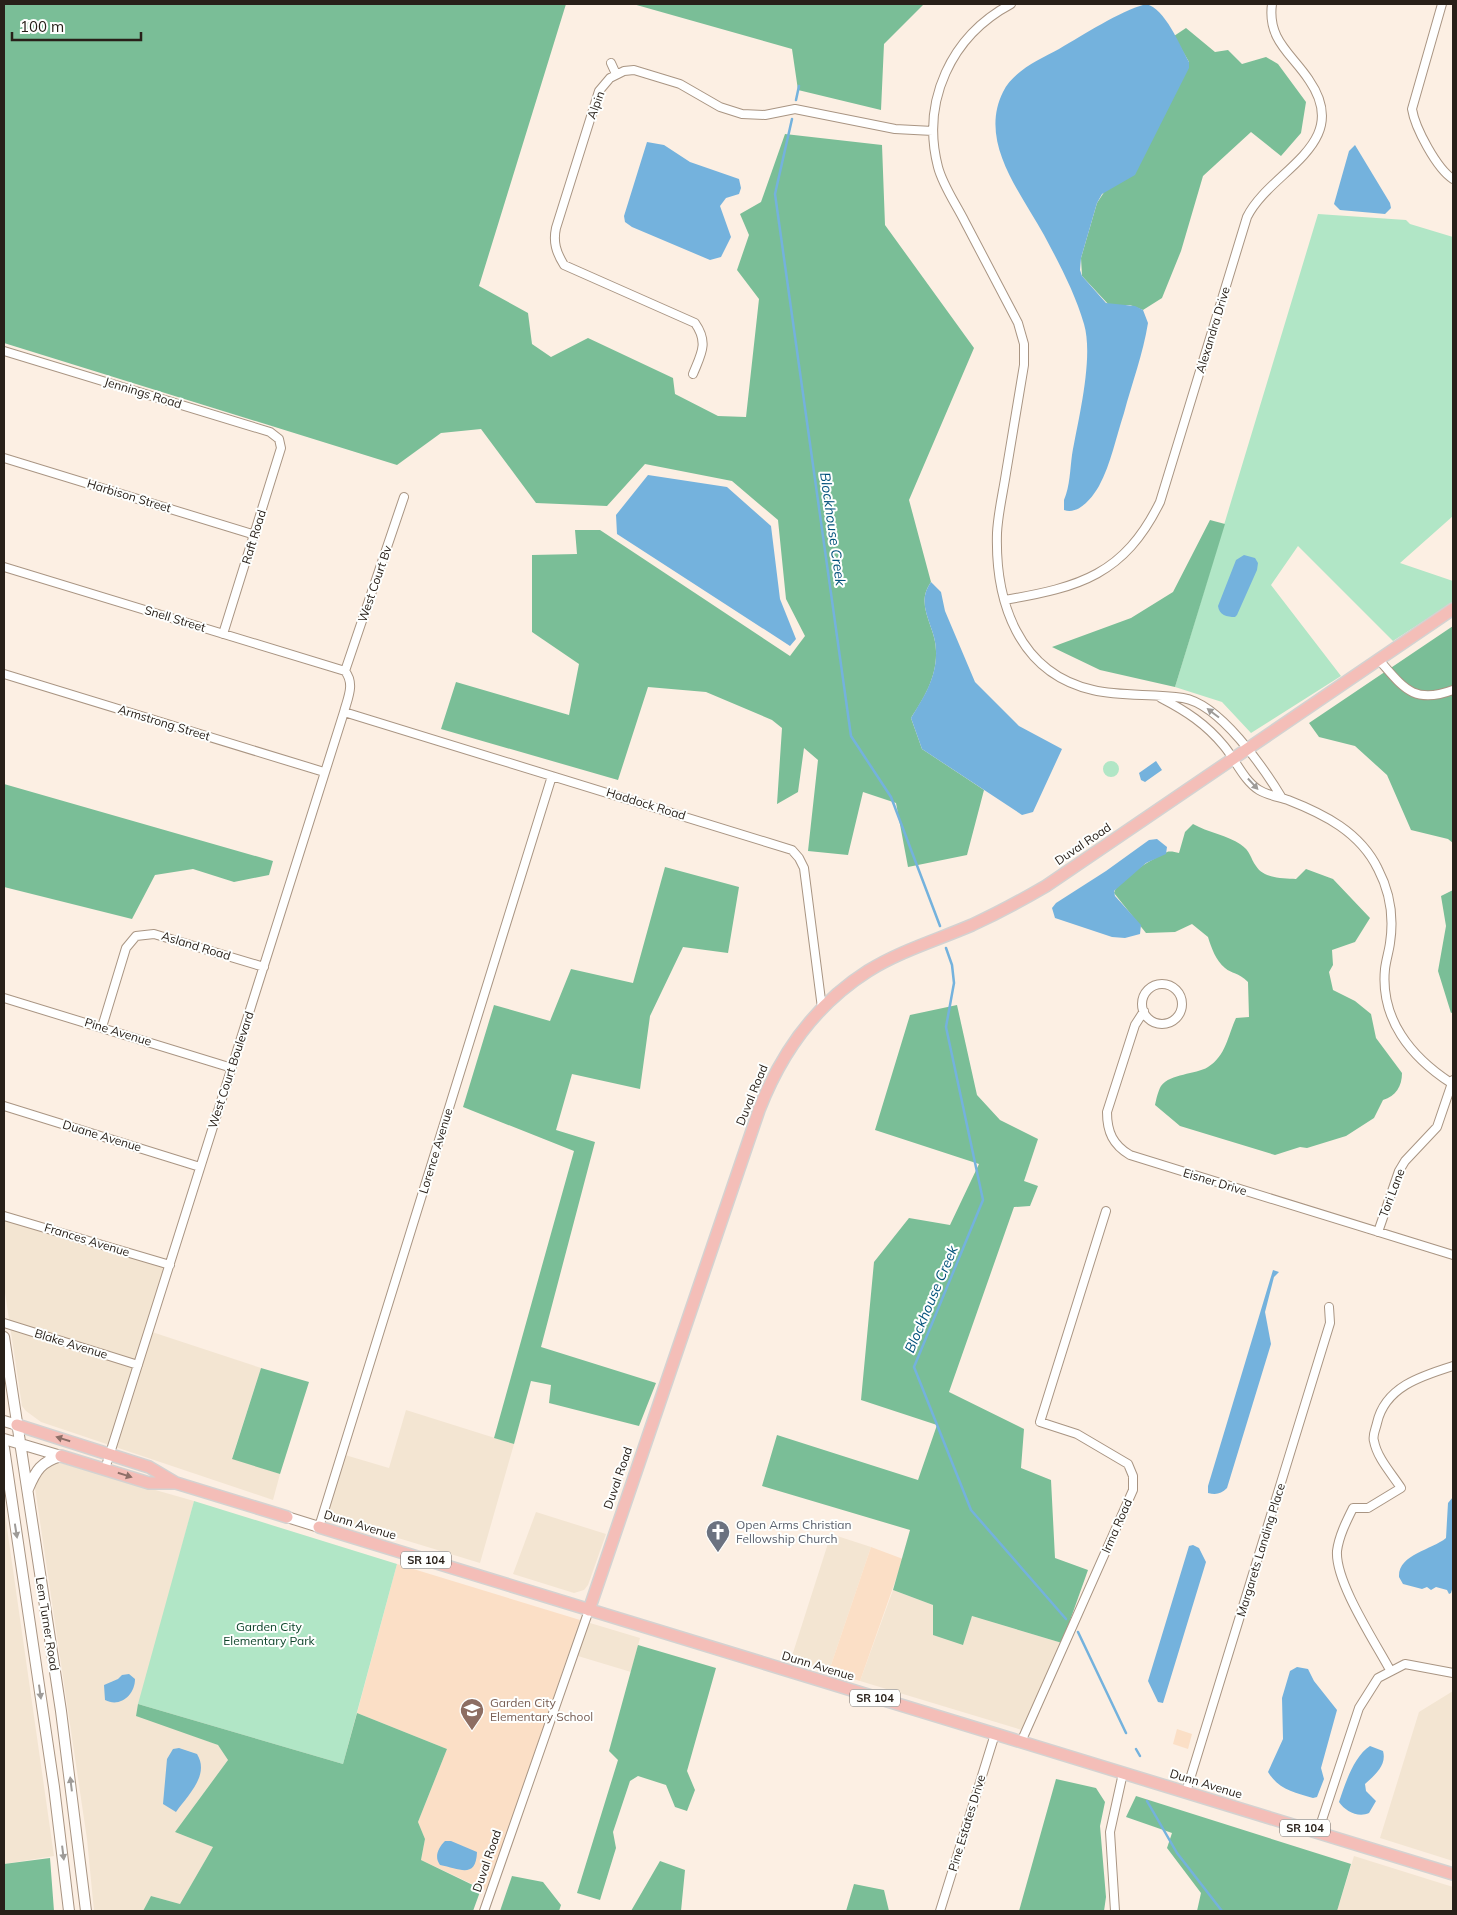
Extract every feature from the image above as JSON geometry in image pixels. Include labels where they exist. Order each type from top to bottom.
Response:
[{"type":"main road","name":"Duval Road","points":[[588,1610],[765,1093],[794,1041],[822,1008],[847,986],[883,963],[1008,909],[1046,886],[1453,609]]},
{"type":"main road","name":"Lem Turner Road","points":[[4,1337],[63,1726],[86,1911]]},
{"type":"main road","name":"Dunn Avenue","points":[[4,1421],[150,1467],[176,1483],[1453,1874]]},
{"type":"main road","name":"Dunn Avenue","points":[[4,1439],[149,1483],[176,1483]]},
{"type":"main road","name":"Lem Turner Road","points":[[4,1448],[46,1729],[69,1911]]},
{"type":"main road","points":[[27,1490],[38,1467],[48,1460],[61,1456]]},
{"type":"main road","points":[[46,1729],[63,1726]]},
{"type":"street","points":[[1008,4],[995,12],[970,34],[950,61],[937,95],[933,131],[939,170],[1018,323],[1024,344],[1024,365],[997,531],[998,562],[1005,600],[1012,624],[1020,639],[1043,666],[1059,676],[1092,690],[1184,698],[1207,708],[1228,725],[1282,798]]},
{"type":"street","name":"Alexandra Drive","points":[[1005,600],[1057,591],[1092,576],[1107,567],[1132,546],[1152,518],[1160,502],[1247,218],[1258,197],[1308,152],[1318,136],[1321,123],[1319,98],[1314,86],[1283,50],[1277,38],[1273,24],[1272,4]]},
{"type":"street","points":[[1442,4],[1412,109],[1413,119],[1439,166],[1453,179]]},
{"type":"street","points":[[611,63],[616,74],[634,70],[646,72],[680,84],[720,107],[742,114],[765,114],[789,109],[887,128],[933,131]]},
{"type":"street","name":"Alpin","points":[[616,74],[604,83],[599,91],[556,228],[554,240],[556,248],[564,265],[695,323],[701,331],[704,342],[693,374]]},
{"type":"street","name":"Jennings Road","points":[[4,351],[270,432],[279,439]]},
{"type":"street","name":"Raft Road","points":[[223,634],[281,448],[279,439]]},
{"type":"street","name":"Harbison Street","points":[[4,458],[255,535]]},
{"type":"street","name":"West Court Bv","points":[[345,671],[404,497]]},
{"type":"street","name":"Snell Street","points":[[4,567],[345,671]]},
{"type":"street","points":[[1379,660],[1404,689],[1423,696],[1443,694],[1453,690]]},
{"type":"street","name":"West Court Boulevard","points":[[105,1469],[344,712],[351,685],[350,677],[345,671]]},
{"type":"street","name":"Armstrong Street","points":[[4,674],[324,772]]},
{"type":"street","points":[[1158,696],[1199,720],[1260,790],[1330,818],[1356,839],[1374,860],[1384,883],[1390,907],[1391,931],[1385,970],[1386,999],[1390,1014],[1402,1039],[1422,1062],[1452,1081]]},
{"type":"street","name":"Haddock Road","points":[[344,712],[792,850],[804,868],[822,1008]]},
{"type":"street","name":"Lorence Avenue","points":[[319,1527],[552,776]]},
{"type":"street","name":"Asland Road","points":[[102,1027],[126,948],[136,936],[154,934],[264,967]]},
{"type":"street","name":"Eisner Drive","points":[[1144,1011],[1147,1017],[1157,1024],[1170,1023],[1180,1014],[1182,1001],[1175,989],[1162,984],[1156,985],[1146,993],[1142,1005],[1144,1011],[1136,1025],[1107,1112],[1110,1135],[1122,1150],[1130,1156],[1453,1255]]},
{"type":"street","name":"Pine Avenue","points":[[4,998],[232,1068]]},
{"type":"street","name":"Tori Lane","points":[[1378,1232],[1399,1171],[1405,1161],[1437,1127],[1452,1081]]},
{"type":"street","name":"Duane Avenue","points":[[4,1106],[200,1167]]},
{"type":"street","name":"Irma Road","points":[[1021,1742],[1129,1499],[1134,1483],[1128,1464],[1077,1434],[1040,1422],[1106,1211]]},
{"type":"street","name":"Frances Avenue","points":[[4,1216],[170,1265]]},
{"type":"street","name":"Margarets Landing Place","points":[[1186,1792],[1330,1323],[1329,1307]]},
{"type":"street","name":"Blake Avenue","points":[[4,1323],[138,1365]]},
{"type":"street","points":[[1390,1670],[1342,1578],[1337,1553],[1340,1537],[1353,1508],[1368,1508],[1401,1488],[1377,1451],[1373,1440],[1379,1414],[1388,1398],[1401,1386],[1453,1366]]},
{"type":"street","name":"Duval Road","points":[[484,1911],[588,1610]]},
{"type":"street","points":[[1318,1832],[1359,1708],[1378,1678],[1404,1664],[1453,1672]]},
{"type":"street","name":"Pine Estates Drive","points":[[940,1911],[995,1734]]},
{"type":"street","points":[[1115,1911],[1110,1832],[1123,1773]]},
{"type":"shaded area","points":[[4,1211],[174,1262],[152,1332],[261,1368],[232,1458],[280,1474],[273,1500],[41,1422],[26,1411],[22,1406],[4,1286]]},
{"type":"shaded area","points":[[406,1410],[514,1444],[480,1563],[326,1516],[345,1455],[389,1468]]},
{"type":"shaded area","points":[[57,1462],[194,1501],[137,1715],[218,1745],[228,1760],[175,1832],[213,1847],[180,1904],[151,1896],[143,1911],[94,1911],[87,1839],[35,1488],[35,1481],[45,1467]]},
{"type":"shaded area","points":[[4,1507],[54,1856],[4,1864]]},
{"type":"shaded area","points":[[536,1512],[606,1534],[588,1585],[584,1590],[574,1593],[513,1574]]},
{"type":"shaded area","points":[[831,1534],[871,1547],[829,1671],[791,1659]]},
{"type":"shaded area","points":[[871,1547],[903,1559],[860,1681],[829,1671]]},
{"type":"shaded area","name":"Garden City Elementary School","points":[[397,1564],[580,1620],[487,1891],[421,1860],[425,1839],[418,1822],[447,1749],[357,1713]]},
{"type":"shaded area","points":[[893,1590],[933,1605],[962,1645],[972,1616],[1062,1643],[1022,1730],[860,1681]]},
{"type":"shaded area","points":[[580,1620],[640,1638],[631,1672],[568,1653]]},
{"type":"shaded area","points":[[1453,1691],[1453,1861],[1380,1838],[1419,1712]]},
{"type":"shaded area","points":[[1177,1729],[1192,1734],[1188,1749],[1173,1744]]},
{"type":"shaded area","points":[[1354,1856],[1453,1887],[1453,1911],[1337,1911]]},
{"type":"green space","points":[[4,4],[566,4],[479,286],[528,313],[532,344],[551,357],[588,338],[673,378],[675,394],[718,416],[746,417],[759,299],[737,270],[749,235],[740,214],[761,202],[785,134],[882,145],[885,225],[974,348],[909,500],[931,582],[926,591],[925,608],[933,633],[936,651],[932,678],[925,695],[911,718],[922,749],[984,790],[967,855],[908,867],[896,803],[863,792],[848,855],[808,851],[818,760],[804,748],[798,792],[777,804],[782,728],[772,720],[706,692],[648,687],[618,780],[441,729],[456,682],[569,715],[579,664],[532,632],[532,555],[577,554],[575,530],[600,530],[790,656],[805,636],[786,599],[778,520],[732,481],[645,464],[607,506],[536,503],[481,429],[441,433],[397,465],[4,343]]},
{"type":"green space","points":[[633,4],[924,4],[884,44],[881,110],[798,90],[792,49]]},
{"type":"green space","points":[[1186,28],[1215,52],[1228,50],[1242,64],[1266,57],[1278,64],[1306,102],[1301,133],[1281,156],[1251,132],[1203,176],[1181,251],[1162,298],[1143,310],[1130,305],[1109,305],[1082,276],[1081,258],[1097,203],[1189,62],[1174,36]]},
{"type":"green space","points":[[1318,214],[1406,220],[1410,224],[1453,237],[1453,516],[1400,563],[1453,581],[1453,602],[1393,641],[1298,546],[1271,585],[1341,676],[1251,733],[1222,702],[1175,687]]},
{"type":"green space","points":[[1210,520],[1225,524],[1175,687],[1100,670],[1052,647],[1131,618],[1173,592]]},
{"type":"green space","points":[[1453,626],[1453,843],[1448,839],[1411,830],[1387,775],[1355,746],[1319,737],[1309,723]]},
{"type":"green space","points":[[1111,761],[1117,763],[1119,769],[1117,775],[1111,777],[1105,775],[1103,769],[1105,763]]},
{"type":"green space","points":[[4,784],[273,861],[269,875],[234,882],[193,869],[155,875],[132,919],[4,887]]},
{"type":"green space","points":[[1193,824],[1240,844],[1248,852],[1259,870],[1269,876],[1296,879],[1306,869],[1333,879],[1370,918],[1355,942],[1332,950],[1333,965],[1329,972],[1333,990],[1355,1001],[1371,1014],[1376,1038],[1402,1073],[1402,1078],[1395,1093],[1383,1100],[1374,1118],[1346,1136],[1307,1148],[1300,1147],[1275,1155],[1180,1126],[1155,1105],[1160,1088],[1165,1082],[1177,1076],[1208,1067],[1223,1051],[1236,1018],[1249,1017],[1248,982],[1219,962],[1208,937],[1192,924],[1175,932],[1146,933],[1114,893],[1122,881],[1145,864],[1167,852],[1179,853],[1185,832]]},
{"type":"green space","points":[[665,867],[739,887],[728,953],[683,947],[650,1016],[640,1089],[572,1074],[556,1130],[595,1142],[541,1347],[656,1383],[639,1426],[549,1403],[551,1385],[531,1381],[514,1444],[494,1438],[574,1151],[463,1107],[494,1005],[550,1021],[571,969],[633,983]]},
{"type":"green space","points":[[1453,890],[1453,1012],[1451,1013],[1438,971],[1446,926],[1441,896]]},
{"type":"green space","points":[[957,1005],[977,1095],[1000,1120],[1038,1139],[1024,1181],[1038,1186],[1030,1206],[1014,1207],[949,1392],[1024,1429],[1021,1468],[1051,1480],[1055,1558],[1088,1570],[1062,1643],[972,1616],[963,1645],[933,1635],[933,1605],[893,1590],[910,1530],[762,1486],[777,1435],[918,1480],[937,1425],[861,1400],[874,1262],[909,1218],[950,1225],[979,1164],[875,1130],[910,1015]]},
{"type":"green space","points":[[261,1368],[309,1382],[280,1474],[232,1459]]},
{"type":"green space","name":"Garden City Elementary Park","points":[[194,1501],[397,1564],[343,1764],[138,1704]]},
{"type":"green space","points":[[638,1645],[716,1668],[687,1771],[695,1790],[687,1811],[675,1807],[666,1785],[638,1776],[630,1781],[613,1832],[616,1848],[600,1900],[577,1893],[618,1760],[609,1751]]},
{"type":"green space","points":[[138,1704],[343,1764],[357,1713],[447,1749],[418,1822],[425,1839],[421,1860],[481,1889],[473,1911],[143,1911],[151,1896],[180,1904],[213,1847],[175,1832],[228,1760],[218,1745],[136,1716]]},
{"type":"green space","points":[[1056,1779],[1096,1788],[1105,1802],[1100,1826],[1106,1897],[1104,1911],[1019,1911]]},
{"type":"green space","points":[[1136,1796],[1351,1864],[1337,1911],[1197,1911],[1201,1893],[1167,1848],[1172,1833],[1126,1817]]},
{"type":"green space","points":[[50,1858],[54,1911],[4,1911],[4,1864]]},
{"type":"green space","points":[[660,1861],[685,1870],[681,1911],[631,1911]]},
{"type":"green space","points":[[512,1876],[543,1882],[561,1905],[559,1911],[500,1911]]},
{"type":"green space","points":[[854,1884],[884,1890],[889,1911],[846,1911]]},
{"type":"water","points":[[1146,4],[1153,7],[1166,20],[1189,62],[1189,68],[1135,175],[1102,194],[1097,203],[1081,258],[1080,270],[1082,276],[1106,303],[1135,306],[1143,310],[1148,323],[1137,368],[1107,469],[1096,491],[1089,500],[1080,508],[1070,511],[1064,510],[1064,500],[1069,483],[1084,389],[1087,338],[1080,312],[1066,278],[1005,166],[996,130],[997,111],[1007,85],[1028,66],[1113,18]]},
{"type":"water","points":[[647,142],[664,145],[690,162],[739,179],[741,188],[739,194],[726,198],[720,206],[731,237],[721,257],[710,260],[632,227],[625,222],[624,216]]},
{"type":"water","points":[[1355,145],[1390,203],[1391,208],[1385,214],[1340,210],[1334,204],[1349,151]]},
{"type":"water","points":[[648,475],[727,487],[771,526],[780,599],[796,639],[790,646],[617,534],[616,515]]},
{"type":"water","points":[[1244,555],[1255,558],[1258,563],[1257,570],[1237,615],[1235,617],[1226,616],[1220,612],[1218,606],[1236,560]]},
{"type":"water","points":[[931,582],[941,592],[945,611],[975,682],[1019,726],[1062,749],[1033,812],[1022,815],[922,749],[911,718],[929,686],[936,660],[935,642],[925,608],[926,591]]},
{"type":"water","points":[[1156,761],[1162,770],[1145,782],[1141,780],[1139,773]]},
{"type":"water","points":[[1157,839],[1167,847],[1166,854],[1146,863],[1114,891],[1115,896],[1141,925],[1140,934],[1125,938],[1112,937],[1055,918],[1052,908],[1056,903],[1106,871],[1149,840]]},
{"type":"water","points":[[1273,1270],[1279,1272],[1274,1277],[1265,1312],[1271,1344],[1227,1488],[1218,1494],[1208,1493],[1208,1486]]},
{"type":"water","points":[[1453,1497],[1453,1586],[1451,1593],[1449,1594],[1447,1590],[1436,1587],[1431,1590],[1427,1587],[1422,1589],[1403,1584],[1399,1577],[1400,1569],[1404,1563],[1417,1553],[1446,1538],[1448,1503]]},
{"type":"water","points":[[1193,1545],[1199,1548],[1206,1562],[1163,1703],[1158,1702],[1148,1681],[1189,1546]]},
{"type":"water","points":[[1297,1667],[1308,1669],[1314,1681],[1337,1710],[1321,1768],[1324,1779],[1317,1797],[1313,1798],[1282,1787],[1268,1772],[1283,1739],[1282,1698],[1290,1671]]},
{"type":"water","points":[[129,1674],[135,1679],[132,1690],[126,1699],[116,1702],[105,1700],[104,1685],[118,1679],[122,1675]]},
{"type":"water","points":[[1370,1746],[1383,1751],[1384,1756],[1382,1765],[1365,1784],[1366,1791],[1376,1801],[1369,1813],[1361,1815],[1348,1811],[1339,1802],[1355,1763],[1359,1756]]},
{"type":"water","points":[[179,1748],[197,1754],[201,1770],[196,1785],[176,1812],[163,1804],[167,1759],[173,1749]]},
{"type":"water","points":[[445,1841],[451,1841],[477,1852],[474,1866],[470,1869],[460,1870],[440,1865],[437,1859],[438,1853]]},
{"type":"waterway","name":"Blockhouse Creek","points":[[796,100],[799,86]]},
{"type":"waterway","name":"Blockhouse Creek","points":[[792,119],[775,194],[851,736],[891,797],[940,926]]},
{"type":"waterway","name":"Blockhouse Creek","points":[[946,948],[952,965],[954,983],[946,1027],[983,1200],[914,1367],[971,1510],[1066,1619]]},
{"type":"waterway","name":"Blockhouse Creek","points":[[1078,1632],[1126,1733]]},
{"type":"waterway","name":"Blockhouse Creek","points":[[1136,1749],[1140,1756]]},
{"type":"waterway","name":"Blockhouse Creek","points":[[1147,1801],[1177,1853],[1222,1911]]},
{"type":"place","name":"Open Arms Christian Fellowship Church","points":[[718,1553]]},
{"type":"place","name":"Garden City Elementary School","points":[[472,1731]]}]
